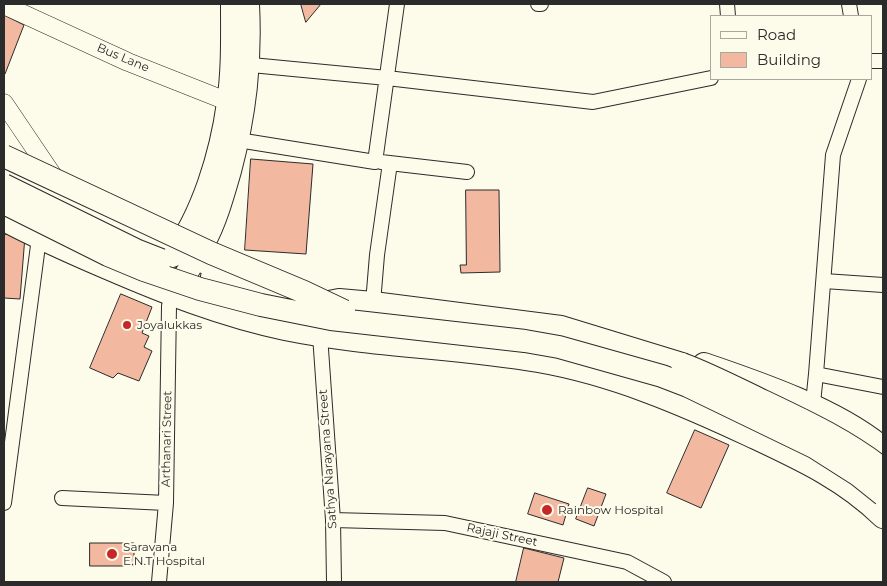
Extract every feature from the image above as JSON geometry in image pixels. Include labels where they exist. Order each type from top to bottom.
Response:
[{"type":"main road","points":[[150,287],[186,255],[205,242],[219,207],[238,140],[237,103],[240,64],[232,4]]},
{"type":"main road","points":[[240,64],[250,32],[248,4]]},
{"type":"main road","points":[[172,296],[223,131],[237,103]]},
{"type":"main road","points":[[4,156],[211,253],[344,311]]},
{"type":"main road","points":[[4,170],[186,255],[296,299],[318,304],[339,300],[373,303],[561,327],[682,364],[828,432],[865,455],[883,469]]},
{"type":"main road","points":[[4,185],[138,251],[293,302],[344,311],[489,324],[560,335],[619,350],[685,372],[823,438],[861,461],[883,479]]},
{"type":"main road","points":[[4,203],[108,255],[144,270],[200,289],[261,305],[331,318],[525,341],[559,347],[662,376],[688,386],[814,447],[858,475],[883,495]]},
{"type":"main road","points":[[4,220],[39,238],[150,287],[250,321],[320,335],[539,361],[628,379],[662,390],[821,463],[871,499],[883,511]]},
{"type":"main road","points":[[657,356],[690,359],[747,379],[813,406],[872,439],[883,448]]},
{"type":"main road","points":[[606,376],[717,420],[808,462],[835,478],[864,499],[883,517]]},
{"type":"street","points":[[375,162],[397,4]]},
{"type":"street","name":"Bus Lane","points":[[4,5],[128,62],[237,103]]},
{"type":"street","points":[[240,64],[386,78],[593,102],[710,78]]},
{"type":"street","points":[[808,462],[833,155],[859,80]]},
{"type":"street","points":[[4,103],[71,201]]},
{"type":"street","points":[[238,140],[375,162],[467,172]]},
{"type":"street","points":[[373,303],[377,255],[390,163]]},
{"type":"street","points":[[4,503],[39,238]]},
{"type":"street","points":[[824,280],[883,285]]},
{"type":"street","name":"Arthanari Street","points":[[159,582],[166,503],[168,306],[172,296]]},
{"type":"street","name":"Sathya Narayana Street","points":[[320,335],[333,520],[334,582]]},
{"type":"street","points":[[816,374],[883,387]]},
{"type":"street","points":[[62,498],[166,503]]},
{"type":"street","name":"Rajaji Street","points":[[333,520],[445,523],[627,562],[664,582]]},
{"type":"building","points":[[301,4],[321,4],[306,22]]},
{"type":"building","points":[[4,15],[24,25],[5,74],[4,73]]},
{"type":"building","points":[[251,159],[313,164],[306,254],[245,250]]},
{"type":"building","points":[[466,190],[499,190],[500,272],[461,273],[460,265],[466,265]]},
{"type":"building","points":[[4,234],[25,236],[20,299],[4,298]]},
{"type":"building","points":[[121,294],[152,307],[142,333],[149,336],[144,347],[152,351],[139,381],[118,373],[113,378],[90,368]]},
{"type":"building","points":[[695,430],[729,445],[701,508],[667,493]]},
{"type":"building","points":[[588,488],[606,494],[594,526],[576,519]]},
{"type":"building","points":[[535,493],[569,504],[563,525],[528,514]]},
{"type":"building","points":[[90,543],[134,543],[134,566],[90,566]]},
{"type":"building","points":[[524,548],[564,558],[558,582],[516,582]]},
{"type":"place","name":"Joyalukkas","points":[[127,325]]},
{"type":"place","name":"Rainbow Hospital","points":[[547,510]]},
{"type":"place","name":"Saravana E.N.T Hospital","points":[[112,554]]}]
